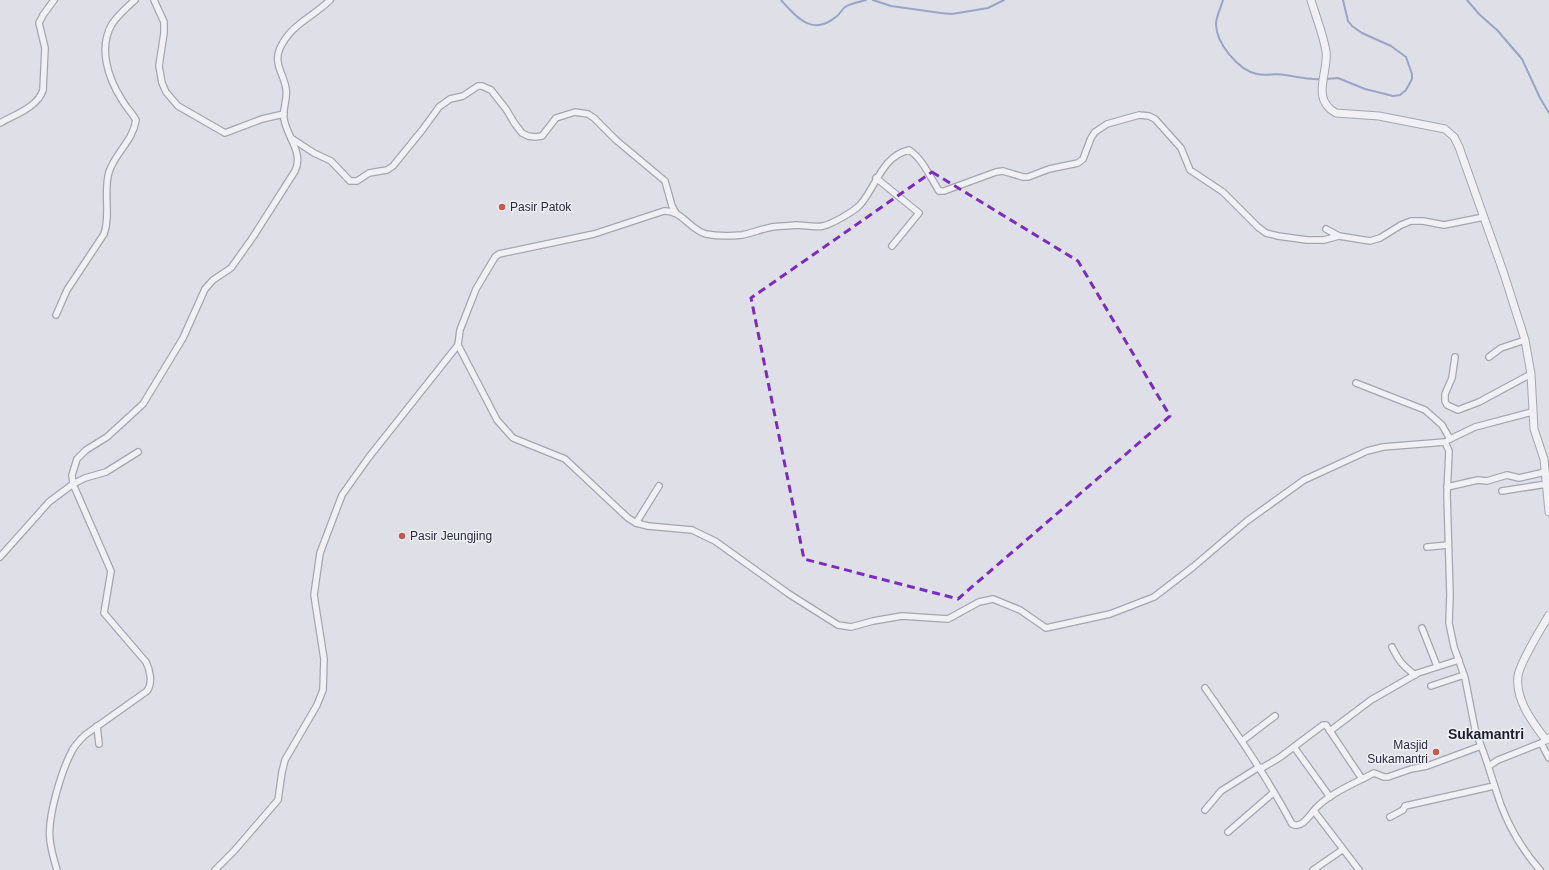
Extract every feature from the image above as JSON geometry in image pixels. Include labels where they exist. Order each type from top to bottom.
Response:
[{"type":"street","points":[[0,123],[33,104],[42,95],[45,48],[39,22],[42,15],[54,0]]},
{"type":"street","points":[[56,315],[67,290],[104,234],[107,224],[107,182],[110,170],[135,129],[136,120],[122,100],[108,70],[105,48],[111,25],[118,15],[135,0]]},
{"type":"street","points":[[154,0],[162,16],[164,28],[159,66],[162,83],[166,92],[178,106],[225,133],[262,119],[284,114]]},
{"type":"street","points":[[57,870],[49,838],[52,811],[63,773],[72,750],[78,742],[97,726],[147,691],[150,684],[149,669],[146,662],[104,613],[111,571],[73,484],[72,475],[77,459],[86,450],[107,437],[143,404],[183,338],[206,289],[213,280],[231,268],[295,171],[298,165],[298,154],[286,126],[284,114],[286,90],[278,64],[280,49],[296,26],[323,7],[330,0]]},
{"type":"street","points":[[1311,0],[1326,52],[1322,85],[1322,93],[1326,106],[1336,113],[1379,116],[1444,129],[1450,133],[1459,147],[1504,274],[1525,340],[1531,374],[1534,429],[1544,459],[1549,512]]},
{"type":"street","points":[[291,138],[314,153],[331,161],[347,179],[356,181],[369,174],[387,170],[393,166],[439,107],[450,99],[463,96],[478,86],[482,86],[492,90],[522,133],[535,138],[542,136],[556,118],[575,112],[588,114],[616,140],[665,181],[676,214]]},
{"type":"street","points":[[215,870],[234,851],[278,800],[282,772],[286,760],[317,705],[323,690],[324,659],[314,595],[320,553],[342,495],[369,457],[458,345],[460,330],[476,289],[495,257],[499,254],[594,234],[670,210],[700,232],[706,234],[742,235],[771,227],[802,225],[822,227],[836,220],[860,204],[876,178],[892,158],[902,152],[909,150],[914,153],[939,191],[948,190],[996,172],[1028,178],[1049,169],[1078,163],[1083,158],[1091,138],[1099,129],[1116,121],[1144,115],[1155,119],[1177,142],[1190,170],[1223,192],[1266,233],[1307,240],[1324,240],[1339,236]]},
{"type":"street","points":[[876,178],[919,213],[892,246]]},
{"type":"street","points":[[1326,229],[1339,236],[1370,241],[1380,238],[1401,225],[1411,221],[1423,220],[1444,224],[1484,217]]},
{"type":"street","points":[[1490,357],[1501,348],[1525,340]]},
{"type":"street","points":[[458,345],[497,420],[513,438],[565,459],[628,518],[636,523],[648,526],[692,530],[715,541],[788,594],[838,625],[851,627],[873,620],[902,616],[948,619],[979,602],[993,599],[1020,610],[1046,628],[1110,614],[1154,597],[1193,567],[1247,521],[1304,480],[1367,451],[1383,447],[1445,442],[1475,427],[1532,412]]},
{"type":"street","points":[[1455,357],[1452,378],[1448,385],[1445,401],[1447,405],[1458,410],[1479,402],[1531,374]]},
{"type":"street","points":[[1356,384],[1425,410],[1442,425],[1450,439]]},
{"type":"street","points":[[1445,442],[1449,451],[1447,487],[1450,595],[1449,623],[1464,675],[1475,729],[1489,766],[1494,786],[1514,835],[1526,854],[1540,870]]},
{"type":"street","points":[[0,557],[49,502],[73,484],[85,478],[106,472],[138,452]]},
{"type":"street","points":[[1447,487],[1478,480],[1487,480],[1507,476],[1519,478],[1545,472]]},
{"type":"street","points":[[1502,491],[1547,484]]},
{"type":"street","points":[[636,523],[658,486]]},
{"type":"street","points":[[1427,547],[1448,545]]},
{"type":"street","points":[[1549,615],[1518,675],[1518,687],[1522,701],[1531,719],[1545,740],[1549,758]]},
{"type":"street","points":[[1422,628],[1437,666]]},
{"type":"street","points":[[1392,646],[1397,658],[1404,667],[1415,675]]},
{"type":"street","points":[[1330,731],[1371,700],[1415,675],[1437,666],[1459,660]]},
{"type":"street","points":[[1431,686],[1464,675]]},
{"type":"street","points":[[1205,688],[1260,768],[1292,824],[1296,826],[1299,826],[1330,797],[1374,773],[1388,777],[1396,773],[1427,766],[1481,746]]},
{"type":"street","points":[[1242,741],[1275,716]]},
{"type":"street","points":[[1205,810],[1222,791],[1294,747],[1323,725],[1326,725],[1362,779]]},
{"type":"street","points":[[97,726],[99,744]]},
{"type":"street","points":[[1489,766],[1498,760],[1545,740]]},
{"type":"street","points":[[1294,747],[1330,797]]},
{"type":"street","points":[[1390,817],[1403,810],[1405,806],[1494,786]]},
{"type":"street","points":[[1228,832],[1273,792]]},
{"type":"street","points":[[1314,811],[1342,850],[1359,870]]},
{"type":"street","points":[[1312,870],[1342,850]]},
{"type":"highlighted area","points":[[932,172],[1078,261],[1170,416],[958,599],[804,559],[751,298]]},
{"type":"waterway","points":[[781,0],[799,19],[813,25],[820,25],[828,22],[838,15],[845,7],[866,0]]},
{"type":"waterway","points":[[873,0],[891,6],[952,14],[988,8],[1004,0]]},
{"type":"waterway","points":[[1223,0],[1216,21],[1217,31],[1229,55],[1243,67],[1260,75],[1282,74],[1307,79],[1322,79]]},
{"type":"waterway","points":[[1326,79],[1338,78],[1365,89],[1393,96],[1400,95],[1406,90],[1412,79],[1412,74],[1406,57],[1391,46],[1362,33],[1352,26],[1348,21],[1343,0]]},
{"type":"waterway","points":[[1467,0],[1479,14],[1498,31],[1522,59],[1540,98],[1549,113]]},
{"type":"place","name":"Pasir Patok","points":[[502,207]]},
{"type":"place","name":"Pasir Jeungjing","points":[[402,536]]},
{"type":"place","name":"Masjid Sukamantri","points":[[1436,752]]},
{"type":"district","name":"Sukamantri","points":[[1486,734]]}]
